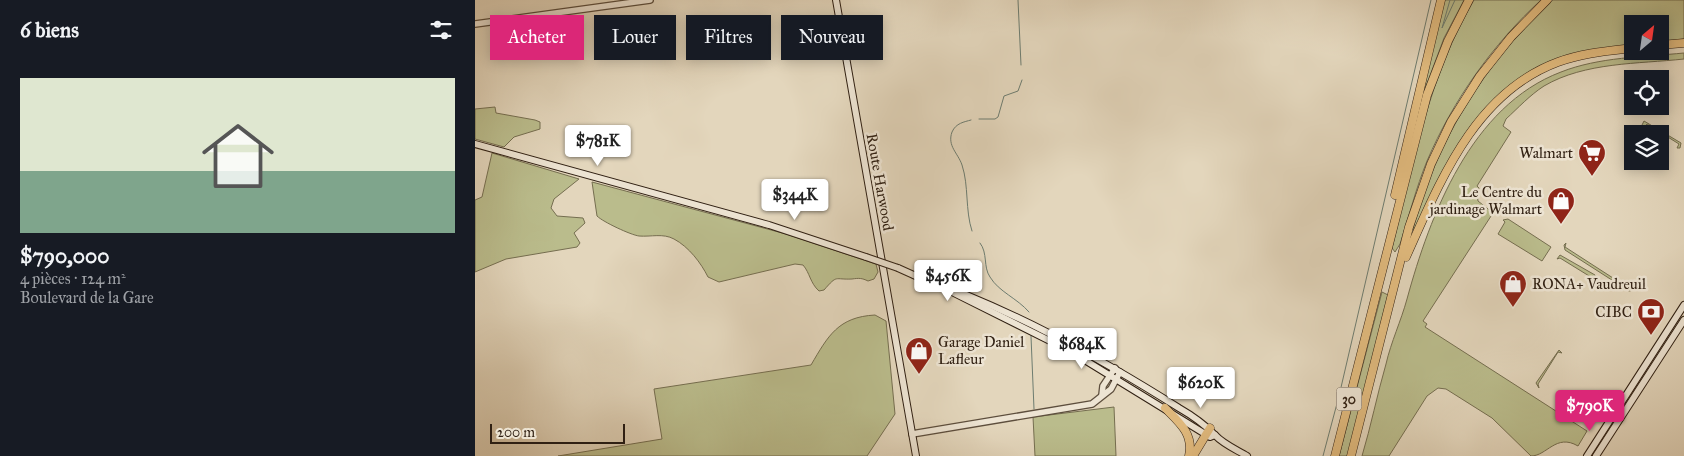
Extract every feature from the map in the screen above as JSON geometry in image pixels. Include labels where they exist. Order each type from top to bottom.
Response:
[{"type":"highway","points":[[1369,317],[1441,0]]},
{"type":"highway","points":[[1369,317],[1427,95],[1448,40],[1469,0]]},
{"type":"highway","points":[[1400,269],[1419,195],[1448,127],[1487,66],[1518,29],[1547,0]]},
{"type":"highway","points":[[1669,44],[1684,43]]},
{"type":"highway","points":[[1400,269],[1445,172],[1469,136],[1497,101],[1524,80],[1551,65],[1587,54],[1624,49]]},
{"type":"highway","name":"30","points":[[1351,456],[1400,269]]},
{"type":"highway","name":"30","points":[[1335,456],[1369,317]]},
{"type":"highway","points":[[1165,408],[1186,430],[1191,456]]},
{"type":"highway","points":[[1191,456],[1210,434]]},
{"type":"highway","points":[[1199,456],[1210,434]]},
{"type":"main road","name":"Route Harwood","points":[[835,0],[916,456]]},
{"type":"main road","points":[[475,144],[755,220],[898,268],[1116,373],[1210,434]]},
{"type":"main road","points":[[1587,456],[1684,305]]},
{"type":"main road","points":[[1596,456],[1684,320]]},
{"type":"main road","points":[[1116,373],[1165,408],[1247,456]]},
{"type":"street","points":[[475,24],[650,0]]},
{"type":"street","points":[[911,434],[1086,405],[1097,401],[1102,395],[1103,386],[1116,373]]},
{"type":"green space","points":[[1444,0],[1464,0],[1444,38],[1420,102]]},
{"type":"green space","points":[[1474,0],[1541,0],[1523,17],[1491,54],[1449,116],[1427,161],[1400,244],[1395,252],[1392,248],[1415,152],[1434,89],[1458,29]]},
{"type":"green space","points":[[1553,0],[1684,0],[1684,39],[1669,41],[1669,15],[1624,15],[1624,46],[1554,60],[1530,72],[1508,88],[1469,131],[1438,181],[1415,230],[1413,229],[1435,165],[1466,104],[1506,49]]},
{"type":"green space","points":[[1684,53],[1684,59],[1612,65],[1577,72],[1560,78],[1544,86],[1529,97],[1506,119],[1503,126],[1511,132],[1477,186],[1479,188],[1477,194],[1478,201],[1493,213],[1423,321],[1427,324],[1425,327],[1587,431],[1578,446],[1564,442],[1558,443],[1542,453],[1531,456],[1492,418],[1446,389],[1438,388],[1427,396],[1389,456],[1362,456],[1388,356],[1428,233],[1442,199],[1459,167],[1479,137],[1502,110],[1529,88],[1561,72],[1606,60],[1624,58],[1624,60],[1669,60],[1669,54]]},
{"type":"green space","points":[[495,107],[496,113],[540,122],[540,129],[514,137],[504,147],[475,139],[475,109]]},
{"type":"green space","points":[[1644,121],[1651,125],[1647,124],[1642,125]]},
{"type":"green space","points":[[1669,136],[1681,143],[1680,148],[1677,148],[1679,144]]},
{"type":"green space","points":[[492,153],[579,179],[554,199],[551,208],[557,216],[583,218],[585,223],[574,233],[580,243],[577,247],[506,259],[475,272],[475,200],[482,197]]},
{"type":"green space","points":[[592,182],[786,234],[876,264],[878,272],[874,279],[868,281],[860,278],[836,279],[824,290],[819,291],[803,265],[795,264],[719,282],[708,277],[694,256],[685,246],[674,239],[661,236],[635,235],[600,219],[597,216]]},
{"type":"green space","points":[[1508,219],[1551,247],[1542,261],[1498,234],[1505,222],[1503,220]]},
{"type":"green space","points":[[1566,243],[1565,247],[1630,289],[1634,287],[1634,290],[1629,291],[1565,250],[1564,245]]},
{"type":"green space","points":[[1560,255],[1595,275],[1594,283],[1594,279],[1560,258],[1557,259]]},
{"type":"green space","points":[[1382,292],[1388,295],[1348,456],[1339,456]]},
{"type":"green space","points":[[875,315],[886,321],[895,414],[867,456],[558,456],[662,439],[654,389],[811,365],[835,330],[852,320]]},
{"type":"green space","points":[[1559,350],[1562,353],[1558,352],[1538,384],[1539,388],[1536,383]]},
{"type":"green space","points":[[1114,407],[1116,456],[1035,456],[1033,417]]},
{"type":"waterway","points":[[1018,0],[1021,65]]},
{"type":"waterway","points":[[1323,456],[1339,396],[1431,0]]},
{"type":"waterway","points":[[1450,0],[1442,28],[1455,0]]},
{"type":"waterway","points":[[979,119],[995,119],[998,117],[1004,96],[1018,91],[1022,80]]},
{"type":"waterway","points":[[971,120],[960,123],[956,127],[952,132],[951,141],[964,173],[968,215],[972,231]]},
{"type":"waterway","points":[[980,243],[984,251],[990,277],[998,287],[1029,312]]},
{"type":"waterway","points":[[1031,336],[1034,409]]},
{"type":"place","name":"Walmart","points":[[1592,177]]},
{"type":"place","name":"Le Centre du jardinage Walmart","points":[[1561,225]]},
{"type":"place","name":"RONA+ Vaudreuil","points":[[1513,308]]},
{"type":"place","name":"CIBC","points":[[1651,336]]},
{"type":"place","name":"Garage Daniel Lafleur","points":[[919,375]]}]
